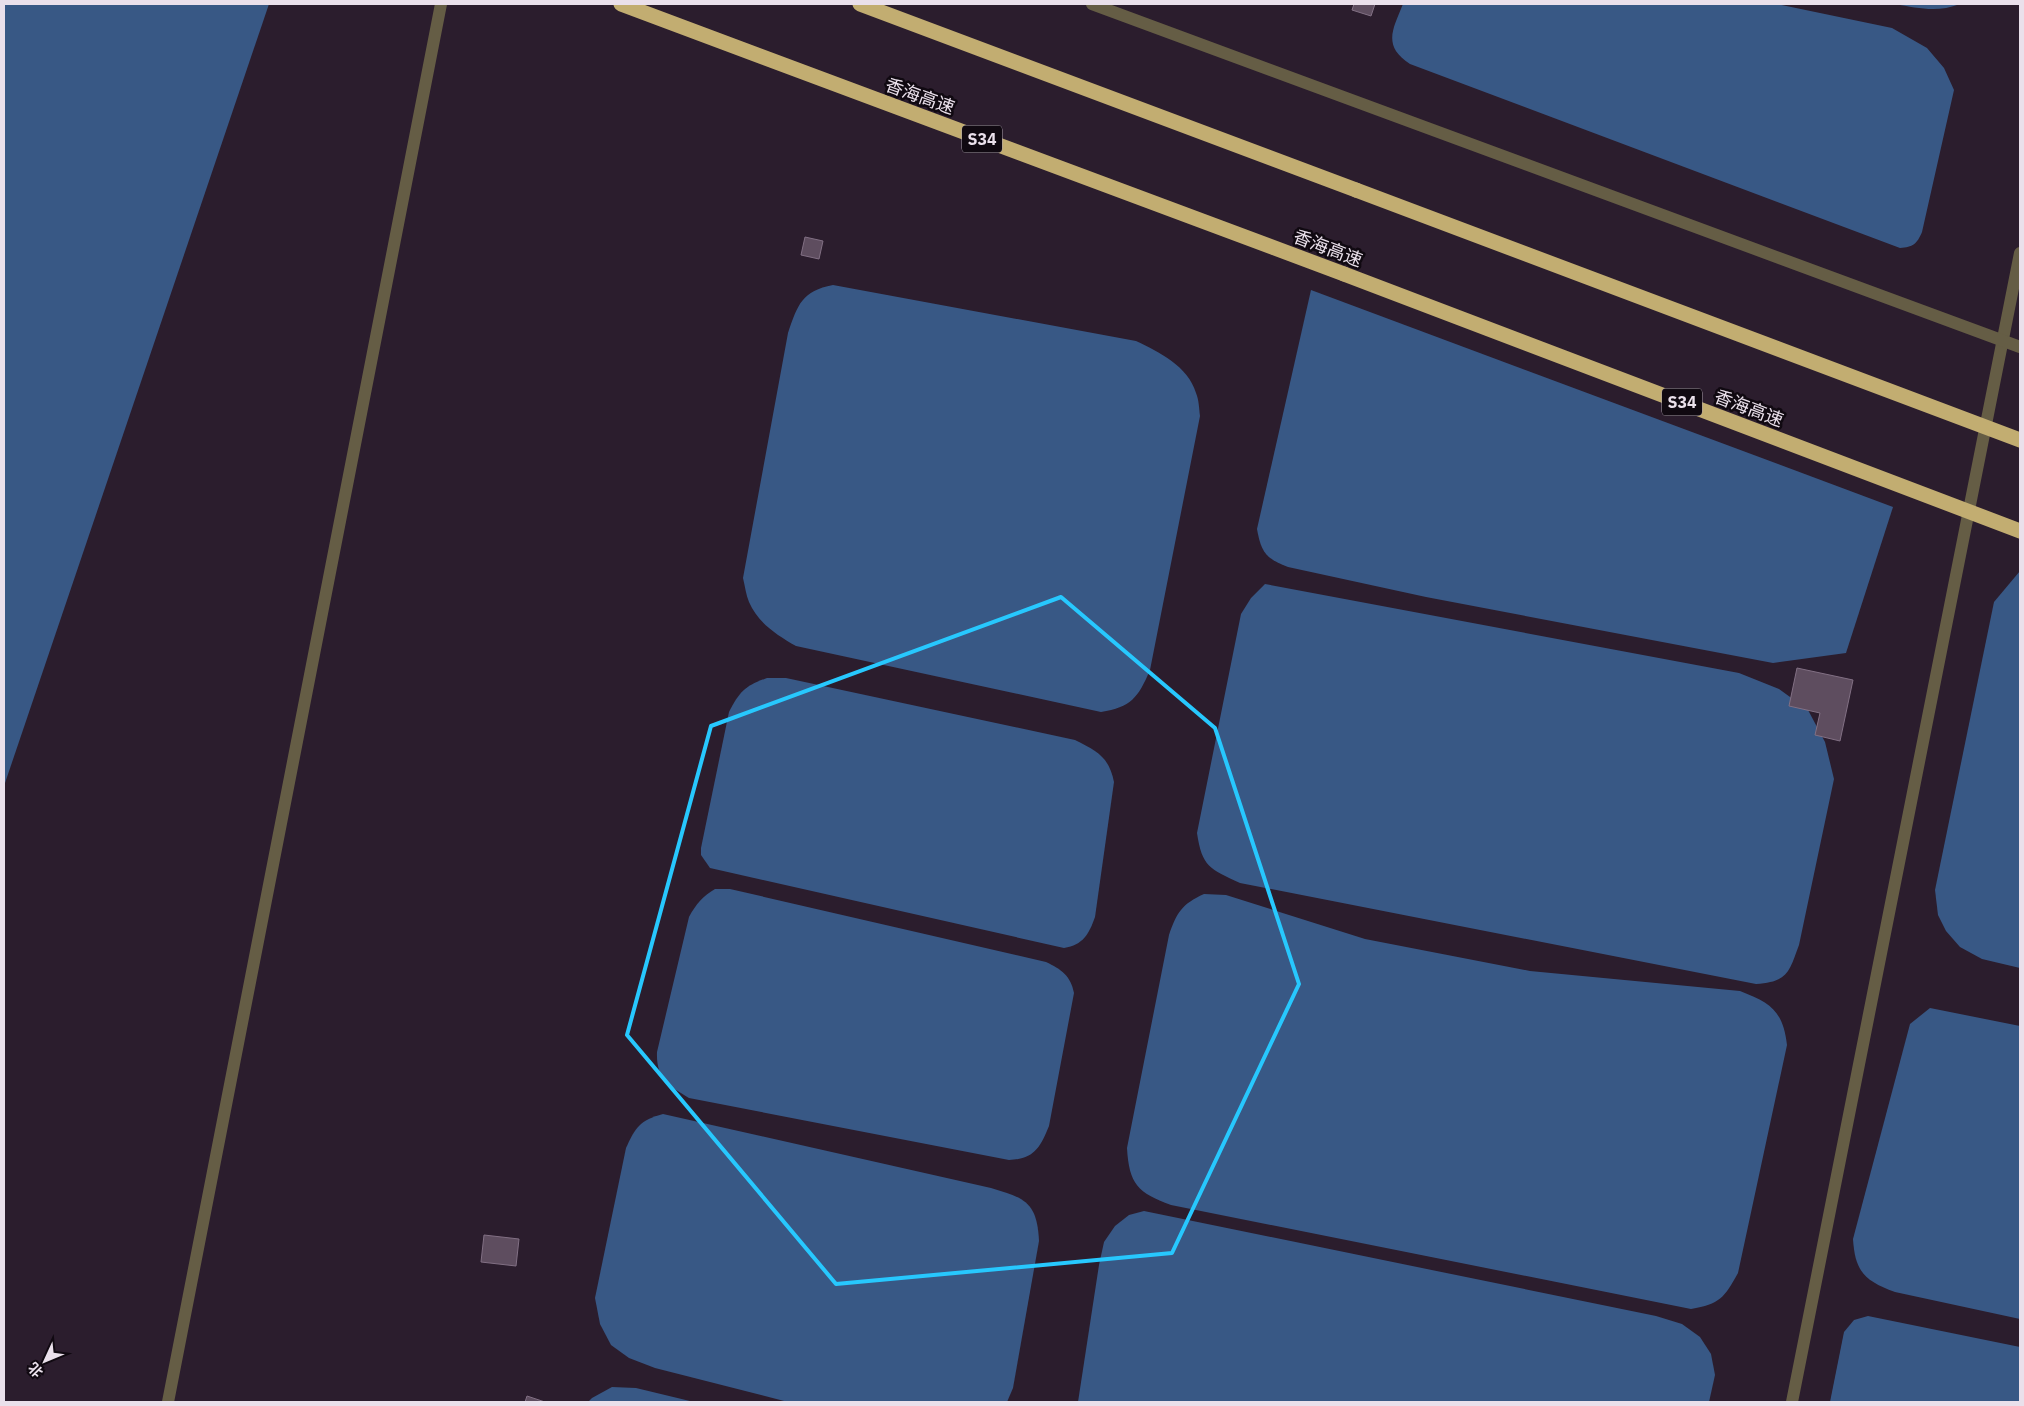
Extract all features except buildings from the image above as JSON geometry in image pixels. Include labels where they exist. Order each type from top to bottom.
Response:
[{"type":"highway","name":"香海高速","points":[[621,4],[1344,274],[2020,531]]},
{"type":"highway","points":[[860,4],[2020,440]]},
{"type":"street","points":[[168,1402],[441,4]]},
{"type":"street","points":[[1092,4],[2020,347]]},
{"type":"street","points":[[1792,1402],[2020,253]]},
{"type":"highlighted area","points":[[1061,597],[1215,728],[1299,984],[1172,1253],[836,1284],[627,1035],[711,726]]},
{"type":"water","points":[[4,4],[269,4],[4,786]]},
{"type":"water","points":[[1403,4],[1777,4],[1892,28],[1927,48],[1944,68],[1954,90],[1922,232],[1914,244],[1900,248],[1410,64],[1396,51],[1392,37],[1393,29]]},
{"type":"water","points":[[1895,4],[1960,4],[1935,9]]},
{"type":"water","points":[[833,285],[1136,341],[1172,361],[1192,383],[1199,404],[1200,416],[1150,670],[1142,688],[1127,704],[1101,712],[796,646],[775,633],[757,616],[748,599],[743,578],[788,333],[798,307],[803,300],[814,291]]},
{"type":"water","points":[[1311,290],[1893,507],[1846,653],[1773,663],[1426,597],[1288,567],[1274,561],[1266,554],[1260,544],[1257,529]]},
{"type":"water","points":[[2020,571],[2020,968],[1982,959],[1960,947],[1946,931],[1938,915],[1935,890],[1994,602]]},
{"type":"water","points":[[1265,584],[1739,673],[1779,689],[1808,710],[1825,742],[1834,779],[1799,945],[1786,974],[1775,981],[1756,984],[1240,883],[1209,866],[1202,853],[1197,833],[1241,614],[1251,598]]},
{"type":"water","points":[[767,678],[786,678],[1075,740],[1101,756],[1109,766],[1114,782],[1095,917],[1084,938],[1071,947],[1064,948],[710,868],[701,855],[701,848],[729,712],[736,699],[744,690]]},
{"type":"water","points":[[715,889],[730,889],[1046,962],[1061,970],[1068,978],[1074,993],[1049,1126],[1035,1151],[1025,1157],[1009,1160],[689,1098],[669,1085],[661,1075],[657,1061],[657,1052],[689,917],[700,901]]},
{"type":"water","points":[[1204,894],[1226,895],[1365,939],[1530,971],[1740,991],[1767,1004],[1779,1016],[1787,1045],[1738,1273],[1725,1294],[1709,1305],[1691,1309],[1171,1205],[1143,1191],[1133,1179],[1127,1148],[1169,935],[1175,920],[1185,905]]},
{"type":"water","points":[[1930,1008],[2020,1026],[2020,1319],[1895,1292],[1869,1279],[1856,1260],[1853,1239],[1910,1024]]},
{"type":"water","points":[[663,1114],[991,1188],[1013,1195],[1027,1204],[1035,1218],[1039,1241],[1013,1388],[1007,1402],[788,1402],[655,1368],[629,1358],[611,1345],[600,1324],[595,1298],[626,1148],[639,1126],[655,1116]]},
{"type":"water","points":[[1144,1211],[1656,1316],[1682,1324],[1700,1337],[1711,1354],[1715,1375],[1709,1402],[1078,1402],[1104,1242],[1115,1226],[1129,1215]]},
{"type":"water","points":[[1868,1316],[2020,1347],[2020,1402],[1830,1402],[1844,1332],[1854,1320]]},
{"type":"water","points":[[612,1387],[636,1388],[694,1402],[588,1402]]}]
